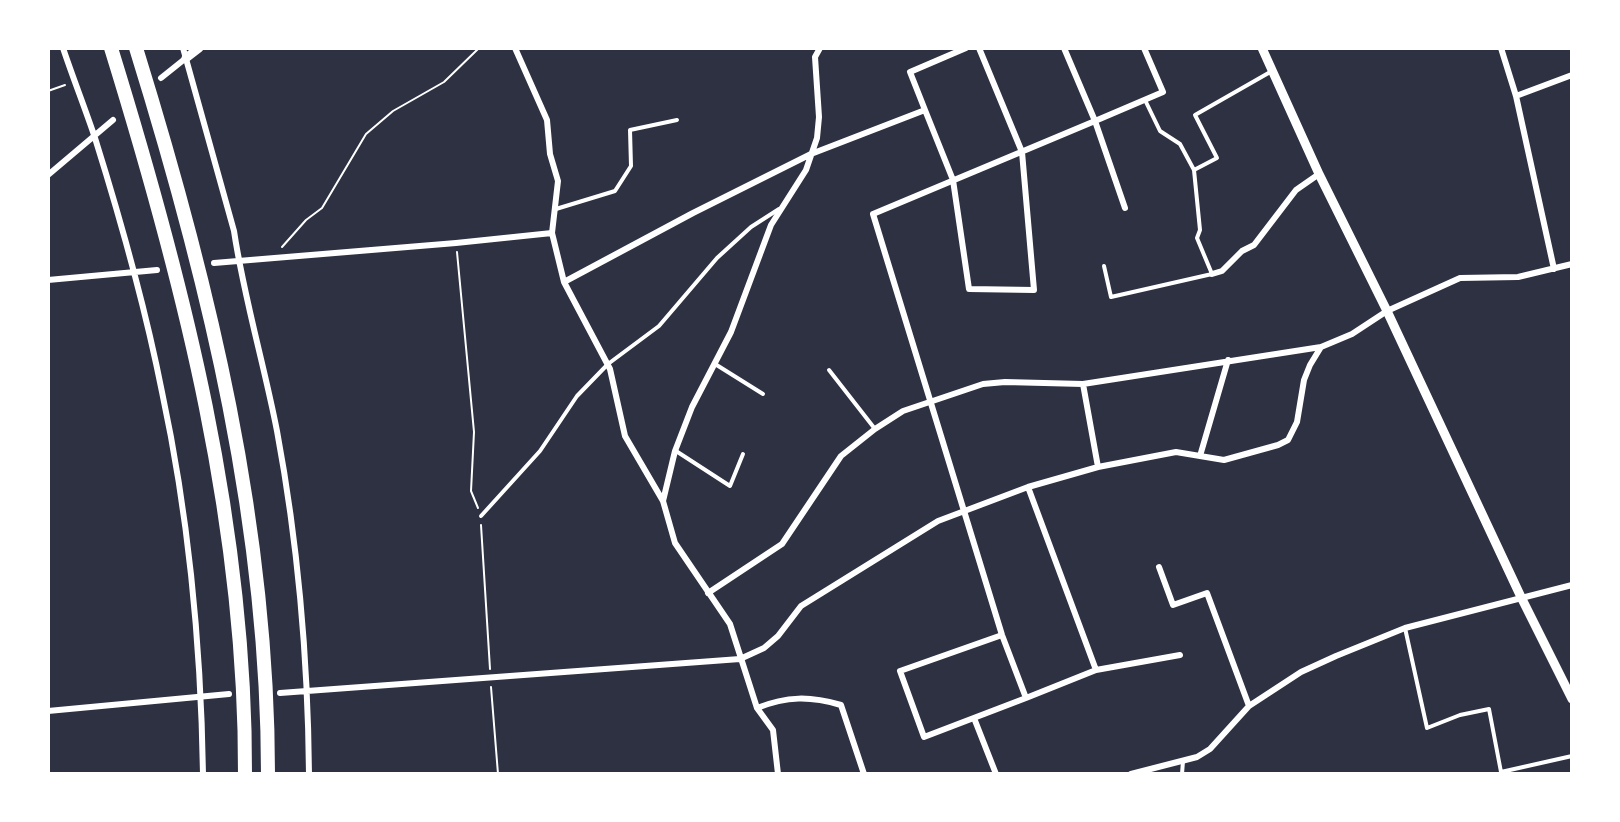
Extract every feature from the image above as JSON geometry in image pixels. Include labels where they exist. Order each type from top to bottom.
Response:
[{"type":"highway","points":[[111,48],[180,291],[211,429],[236,595],[245,774]]},
{"type":"highway","points":[[136,48],[203,286],[234,426],[258,593],[265,686],[268,774]]},
{"type":"street","points":[[63,48],[94,136],[134,273],[162,391],[176,465],[198,642],[202,696],[203,774]]},
{"type":"street","points":[[183,48],[234,231],[238,260],[277,433],[300,595],[307,690],[309,774]]},
{"type":"street","points":[[161,78],[199,48]]},
{"type":"street","points":[[515,48],[547,120],[550,154],[558,181],[552,232],[564,282],[608,364],[625,436],[663,501],[675,543],[730,624],[757,708],[772,730],[778,774]]},
{"type":"street","points":[[663,501],[675,451],[692,407],[743,303],[771,225],[806,170],[817,138],[819,117],[815,57],[820,48]]},
{"type":"street","points":[[966,48],[910,72],[953,180],[969,289],[1034,290],[1022,152],[979,48]]},
{"type":"street","points":[[1064,48],[1095,121],[1125,208]]},
{"type":"street","points":[[1026,698],[1002,635],[873,214],[1163,92],[1144,48]]},
{"type":"street","points":[[1262,48],[1319,174],[1572,699]]},
{"type":"street","points":[[1501,48],[1516,96],[1554,269]]},
{"type":"street","points":[[1516,96],[1572,75]]},
{"type":"street","points":[[564,282],[693,213],[811,154],[925,110]]},
{"type":"street","points":[[48,175],[113,120]]},
{"type":"street","points":[[1212,274],[1222,271],[1242,251],[1254,245],[1296,189],[1319,174]]},
{"type":"street","points":[[214,263],[456,243],[552,232]]},
{"type":"street","points":[[708,592],[782,544],[841,456],[874,429],[903,411],[983,384],[1005,382],[1083,384],[1321,347],[1352,334],[1387,311],[1460,278],[1518,277],[1572,264]]},
{"type":"street","points":[[48,280],[157,270]]},
{"type":"street","points":[[280,693],[740,659],[764,648],[778,636],[801,606],[921,531],[964,509],[1028,487],[1098,467],[1176,452],[1224,460],[1278,445],[1287,440],[1297,422],[1304,380],[1321,347]]},
{"type":"street","points":[[1200,456],[1228,360]]},
{"type":"street","points":[[1083,384],[1098,467]]},
{"type":"street","points":[[1028,487],[1096,670]]},
{"type":"street","points":[[1159,567],[1173,604],[1207,593],[1248,706]]},
{"type":"street","points":[[1131,774],[1197,757],[1210,749],[1248,706],[1301,672],[1345,652],[1405,628],[1572,585]]},
{"type":"street","points":[[1002,635],[900,671],[924,737],[1096,670],[1180,655]]},
{"type":"street","points":[[48,711],[229,694]]},
{"type":"street","points":[[757,708],[772,702],[802,697],[841,705],[864,774]]},
{"type":"street","points":[[974,718],[996,774]]},
{"type":"lane","points":[[1194,170],[1217,158],[1195,115],[1272,70]]},
{"type":"lane","points":[[1104,266],[1111,297],[1212,274],[1197,238],[1200,230],[1194,170],[1180,144],[1160,131],[1145,100]]},
{"type":"lane","points":[[556,209],[615,191],[631,166],[630,130],[677,120]]},
{"type":"lane","points":[[481,516],[540,451],[577,396],[608,364],[659,326],[717,258],[751,227],[784,206]]},
{"type":"lane","points":[[714,364],[764,394]]},
{"type":"lane","points":[[829,370],[874,429]]},
{"type":"lane","points":[[675,451],[730,486],[743,454]]},
{"type":"lane","points":[[1405,628],[1427,728],[1461,715],[1489,709],[1501,772],[1572,756]]},
{"type":"lane","points":[[1182,774],[1183,761]]},
{"type":"path","points":[[277,257],[283,246],[306,220],[322,208],[366,134],[393,111],[444,82],[479,48]]},
{"type":"path","points":[[48,91],[74,82]]},
{"type":"path","points":[[456,243],[474,432],[471,491],[481,516],[498,774]]}]
